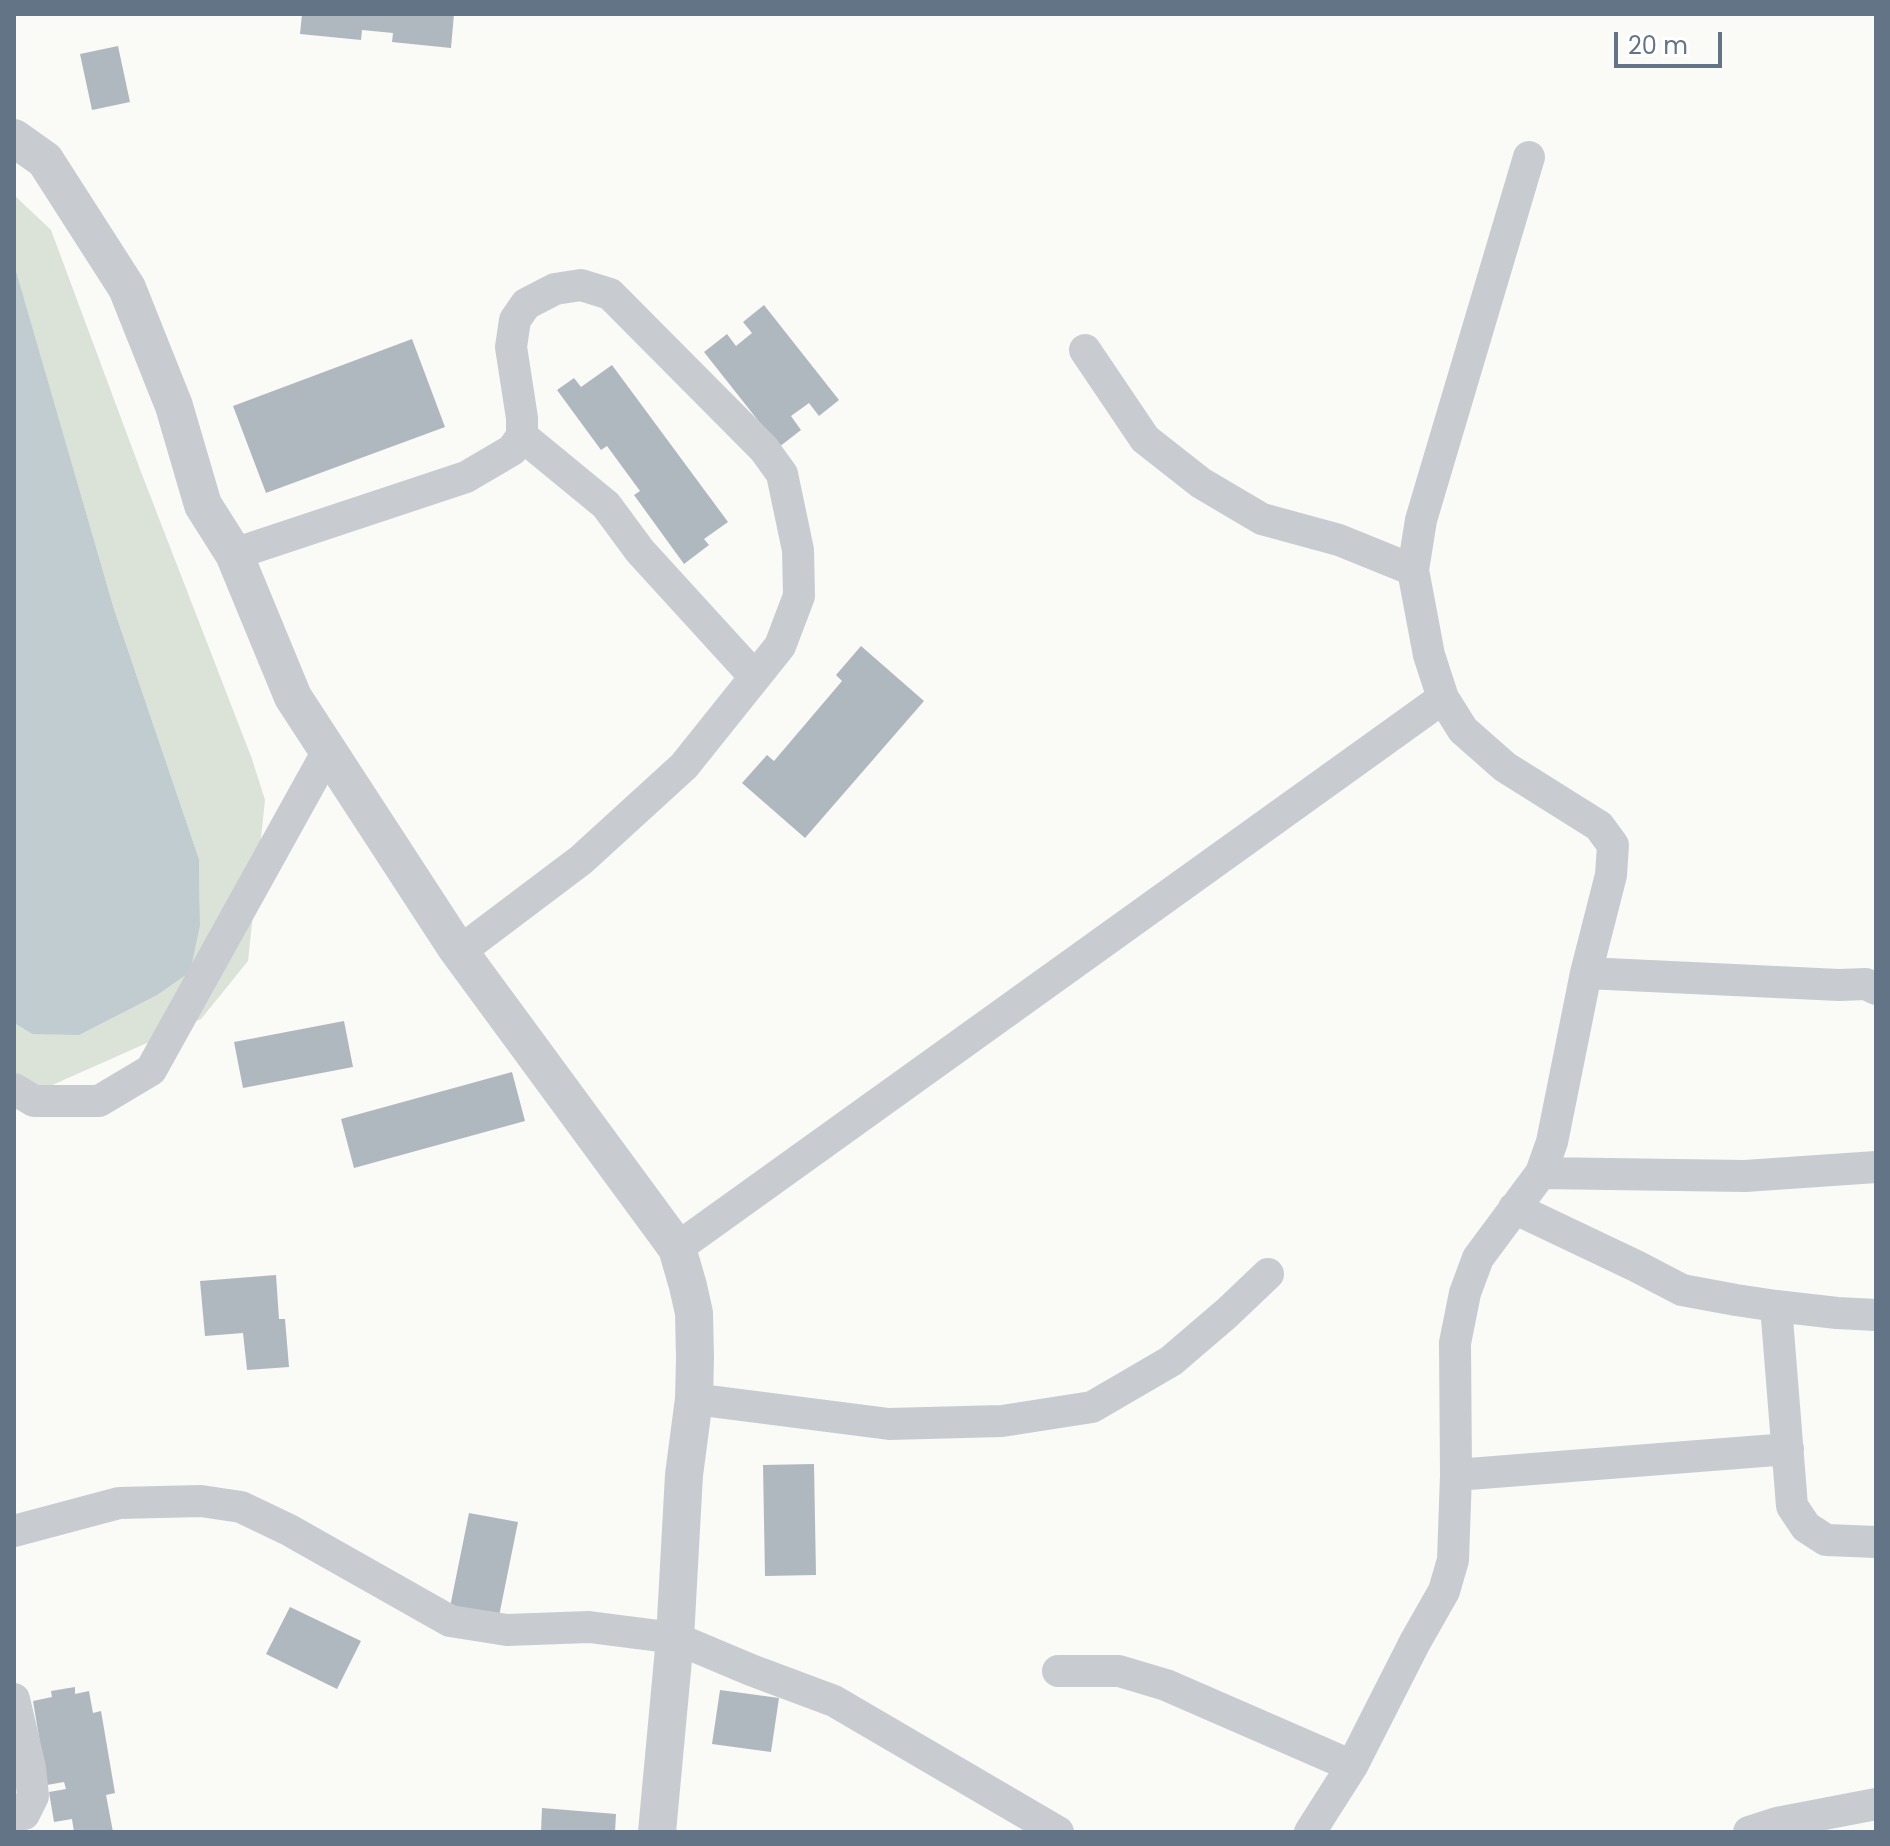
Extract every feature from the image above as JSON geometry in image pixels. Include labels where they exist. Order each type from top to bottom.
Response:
[{"type":"street","points":[[14,138],[45,160],[127,288],[174,406],[203,505],[234,554],[293,697],[459,952],[677,1248],[694,1313],[694,1399],[684,1475],[675,1638],[657,1832]]},
{"type":"street","points":[[1310,1832],[1352,1766],[1444,1591],[1453,1560],[1455,1343],[1463,1306],[1478,1258],[1541,1173],[1552,1142],[1586,973],[1611,875],[1613,845],[1599,826],[1505,767],[1463,730],[1443,698],[1429,655],[1413,570],[1421,520],[1529,157]]},
{"type":"street","points":[[234,554],[466,477],[512,450],[522,436],[511,347],[515,320],[526,304],[555,289],[581,285],[610,294],[764,449],[782,474],[798,550],[799,596],[780,646],[684,766],[581,860],[459,952]]},
{"type":"street","points":[[1085,350],[1145,439],[1201,483],[1262,519],[1339,540],[1413,570]]},
{"type":"street","points":[[522,436],[606,505],[640,551],[755,677]]},
{"type":"street","points":[[677,1248],[1443,698]]},
{"type":"street","points":[[14,1089],[34,1101],[99,1101],[151,1070],[328,751]]},
{"type":"street","points":[[1586,973],[1866,984],[1876,989]]},
{"type":"street","points":[[1541,1173],[1745,1176],[1876,1167]]},
{"type":"street","points":[[1514,1208],[1682,1290],[1776,1306],[1876,1315]]},
{"type":"street","points":[[694,1399],[889,1424],[1002,1421],[1092,1407],[1171,1361],[1268,1274]]},
{"type":"street","points":[[1776,1306],[1792,1506],[1806,1527],[1826,1540],[1876,1542]]},
{"type":"street","points":[[1456,1475],[1788,1449]]},
{"type":"street","points":[[14,1531],[119,1503],[201,1501],[241,1507],[289,1530],[450,1621],[507,1630],[589,1627],[675,1638],[834,1701],[1058,1832]]},
{"type":"street","points":[[1058,1671],[1119,1671],[1166,1685],[1352,1766]]},
{"type":"street","points":[[14,1699],[30,1768],[33,1796],[24,1814],[14,1817]]},
{"type":"street","points":[[1749,1832],[1777,1823],[1876,1804]]},
{"type":"shaded area","points":[[14,195],[51,230],[265,800],[248,961],[201,1019],[41,1090],[14,1076],[14,1023],[32,1034],[200,925],[199,859],[114,609],[14,271]]},
{"type":"shaded area","points":[[14,271],[114,609],[199,859],[200,925],[190,972],[157,995],[79,1035],[32,1034],[14,1023]]},
{"type":"building","points":[[302,14],[454,14],[451,48],[392,42],[393,33],[362,30],[361,40],[300,34]]},
{"type":"building","points":[[118,46],[130,102],[92,110],[80,54]]},
{"type":"building","points":[[764,305],[839,400],[819,416],[809,403],[791,416],[801,430],[779,447],[704,352],[727,334],[736,346],[752,333],[743,322]]},
{"type":"building","points":[[412,339],[445,427],[266,493],[233,406]]},
{"type":"building","points":[[612,365],[728,522],[704,539],[709,545],[684,564],[634,495],[640,491],[607,446],[601,450],[557,390],[574,378],[581,387]]},
{"type":"building","points":[[861,646],[924,701],[805,838],[742,783],[767,755],[774,761],[842,681],[836,675]]},
{"type":"building","points":[[344,1021],[353,1067],[243,1088],[234,1042]]},
{"type":"building","points":[[512,1072],[525,1121],[354,1168],[341,1119]]},
{"type":"building","points":[[276,1275],[279,1319],[285,1319],[289,1367],[247,1370],[243,1333],[205,1336],[200,1281]]},
{"type":"building","points":[[814,1464],[816,1575],[765,1576],[763,1465]]},
{"type":"building","points":[[469,1513],[518,1522],[498,1621],[449,1612]]},
{"type":"building","points":[[290,1607],[361,1641],[337,1689],[266,1654]]},
{"type":"building","points":[[75,1687],[75,1694],[89,1691],[93,1713],[101,1711],[115,1793],[106,1795],[113,1832],[74,1832],[72,1819],[54,1822],[49,1792],[66,1789],[64,1782],[47,1785],[33,1701],[52,1697],[51,1691]]},
{"type":"building","points":[[720,1690],[779,1698],[771,1752],[712,1744]]},
{"type":"building","points":[[542,1808],[616,1814],[615,1832],[541,1832]]}]
